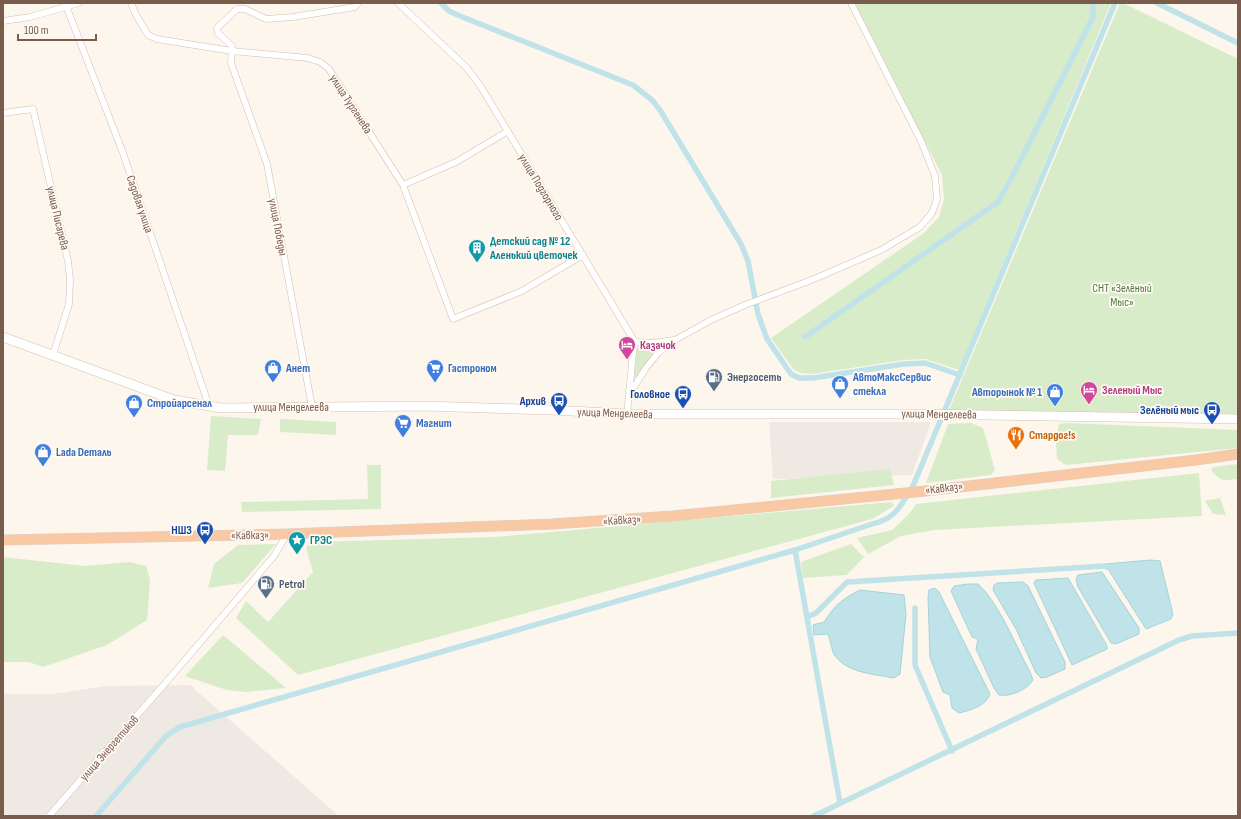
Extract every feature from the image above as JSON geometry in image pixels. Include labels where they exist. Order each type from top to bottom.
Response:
[{"type":"highway","name":"«Кавказ»","points":[[3,540],[287,534],[560,524],[673,516],[926,491],[1238,454]]},
{"type":"main road","name":"улица Менделеева","points":[[3,337],[174,400],[221,408],[424,406],[627,414],[955,414],[1238,420]]},
{"type":"street","points":[[3,21],[30,17],[65,5],[79,3]]},
{"type":"street","name":"улица Тургенева","points":[[131,3],[148,35],[157,39],[232,51],[308,58],[320,62],[329,69],[403,185],[453,319],[522,291],[583,255]]},
{"type":"street","points":[[232,51],[232,46],[218,33],[217,28],[238,10],[245,9],[266,19],[292,17],[355,7],[358,3]]},
{"type":"street","name":"улица Подгорного","points":[[398,3],[466,68],[482,87],[635,342]]},
{"type":"street","points":[[629,395],[646,368],[658,353],[675,340],[711,320],[745,305],[762,300],[814,279],[881,250],[920,227],[932,213],[937,199],[935,176],[921,141],[851,3]]},
{"type":"street","name":"Садовая улица","points":[[65,5],[123,153],[209,406]]},
{"type":"street","name":"улица Победы","points":[[232,51],[231,63],[266,164],[312,407]]},
{"type":"street","name":"улица Писарева","points":[[3,113],[33,109],[68,261],[70,280],[69,304],[53,355]]},
{"type":"street","points":[[403,185],[456,162],[508,131]]},
{"type":"street","points":[[627,414],[632,373],[632,354],[635,342],[654,343],[675,340]]},
{"type":"street","name":"улица Энергетиков","points":[[49,816],[274,556],[287,534]]},
{"type":"shaded area","points":[[769,422],[931,422],[912,475],[773,479]]},
{"type":"shaded area","points":[[190,685],[339,816],[3,816],[3,694],[52,694],[107,686]]},
{"type":"green space","points":[[854,3],[1111,3],[959,370],[925,359],[904,360],[812,374],[801,373],[794,370],[771,338],[924,233],[939,217],[944,199],[942,175]]},
{"type":"green space","name":"СНТ «Зелёный Мыс»","points":[[1120,3],[1123,3],[1238,59],[1238,414],[949,410]]},
{"type":"green space","points":[[645,345],[651,347],[653,353],[635,378],[637,349]]},
{"type":"green space","points":[[211,416],[261,419],[258,435],[228,435],[225,471],[207,470]]},
{"type":"green space","points":[[280,419],[336,422],[336,435],[280,432]]},
{"type":"green space","points":[[971,423],[983,428],[995,470],[991,475],[926,483],[948,424]]},
{"type":"green space","points":[[1066,423],[1238,430],[1238,448],[1066,465],[1057,459],[1056,442],[1059,424]]},
{"type":"green space","points":[[1238,464],[1238,479],[1220,479],[1211,470],[1213,467]]},
{"type":"green space","points":[[367,465],[381,465],[381,509],[242,512],[241,502],[368,499]]},
{"type":"green space","points":[[890,469],[894,485],[771,498],[771,481]]},
{"type":"green space","points":[[1199,473],[1202,516],[934,530],[901,536],[868,554],[857,538],[892,530],[909,514],[916,504]]},
{"type":"green space","points":[[1220,498],[1226,515],[1213,514],[1205,501]]},
{"type":"green space","points":[[892,502],[894,506],[872,519],[298,675],[236,618],[246,601],[268,622],[313,572],[306,548],[311,542],[495,537]]},
{"type":"green space","points":[[276,544],[242,583],[208,588],[214,564],[238,545]]},
{"type":"green space","points":[[851,544],[864,557],[847,575],[803,578],[801,562]]},
{"type":"green space","points":[[3,557],[84,566],[130,562],[146,566],[150,580],[147,620],[107,645],[43,667],[29,662],[3,662]]},
{"type":"green space","points":[[223,635],[286,688],[247,692],[227,690],[185,676]]},
{"type":"water","points":[[1151,560],[1160,561],[1173,614],[1171,619],[1146,629],[1108,569],[1105,569],[1105,564]]},
{"type":"water","points":[[1102,572],[1139,628],[1139,634],[1116,644],[1111,643],[1078,587],[1076,579],[1078,575]]},
{"type":"water","points":[[1068,578],[1107,646],[1107,649],[1072,665],[1034,583],[1036,580]]},
{"type":"water","points":[[1023,582],[1028,586],[1065,662],[1065,669],[1047,677],[1041,678],[1036,673],[1016,629],[993,590],[994,585],[997,583]]},
{"type":"water","points":[[978,584],[986,592],[1007,625],[1033,680],[1023,690],[1013,694],[999,695],[994,688],[976,649],[978,639],[972,637],[951,591],[954,586]]},
{"type":"water","points":[[935,588],[939,592],[990,694],[982,704],[973,709],[959,713],[952,708],[950,695],[943,692],[930,657],[928,598],[929,590]]},
{"type":"water","points":[[860,590],[904,595],[906,614],[900,674],[894,678],[869,674],[851,668],[838,659],[833,652],[828,634],[814,635],[813,625],[824,622],[839,603],[848,596]]},
{"type":"waterway","points":[[441,3],[449,11],[460,16],[633,85],[652,100],[660,110],[741,244],[748,261],[758,314],[767,339],[791,374],[799,378],[813,378],[904,364],[925,363],[960,375]]},
{"type":"waterway","points":[[805,337],[998,202],[1093,17],[1093,3]]},
{"type":"waterway","points":[[96,816],[166,736],[180,727],[795,550],[887,519],[901,505],[913,486],[1115,3]]},
{"type":"waterway","points":[[1157,3],[1238,43]]},
{"type":"waterway","points":[[795,550],[840,803]]},
{"type":"waterway","points":[[807,617],[816,613],[847,582],[1105,566]]},
{"type":"waterway","points":[[915,608],[915,665],[952,751]]},
{"type":"waterway","points":[[814,816],[1179,640],[1192,636],[1238,633]]},
{"type":"place","name":"Детский сад № 12 Аленький цветочек","points":[[477,263]]},
{"type":"place","name":"Казачок","points":[[627,360]]},
{"type":"place","name":"Анет","points":[[273,383]]},
{"type":"place","name":"Гастроном","points":[[435,383]]},
{"type":"place","name":"Энергосеть","points":[[714,392]]},
{"type":"place","name":"АвтоМаксСервис стекла","points":[[840,399]]},
{"type":"place","name":"Зеленый Мыс","points":[[1089,405]]},
{"type":"place","name":"Авторынок № 1","points":[[1055,407]]},
{"type":"place","name":"Головное","points":[[683,409]]},
{"type":"place","name":"Архив","points":[[559,416]]},
{"type":"place","name":"Стройарсенал","points":[[134,418]]},
{"type":"place","name":"Зелёный мыс","points":[[1212,425]]},
{"type":"place","name":"Магнит","points":[[403,438]]},
{"type":"place","name":"Стардог!s","points":[[1016,450]]},
{"type":"place","name":"Lada Dеталь","points":[[43,467]]},
{"type":"place","name":"НШЗ","points":[[205,545]]},
{"type":"place","name":"ГРЭС","points":[[297,555]]},
{"type":"place","name":"Petrol","points":[[266,599]]}]
